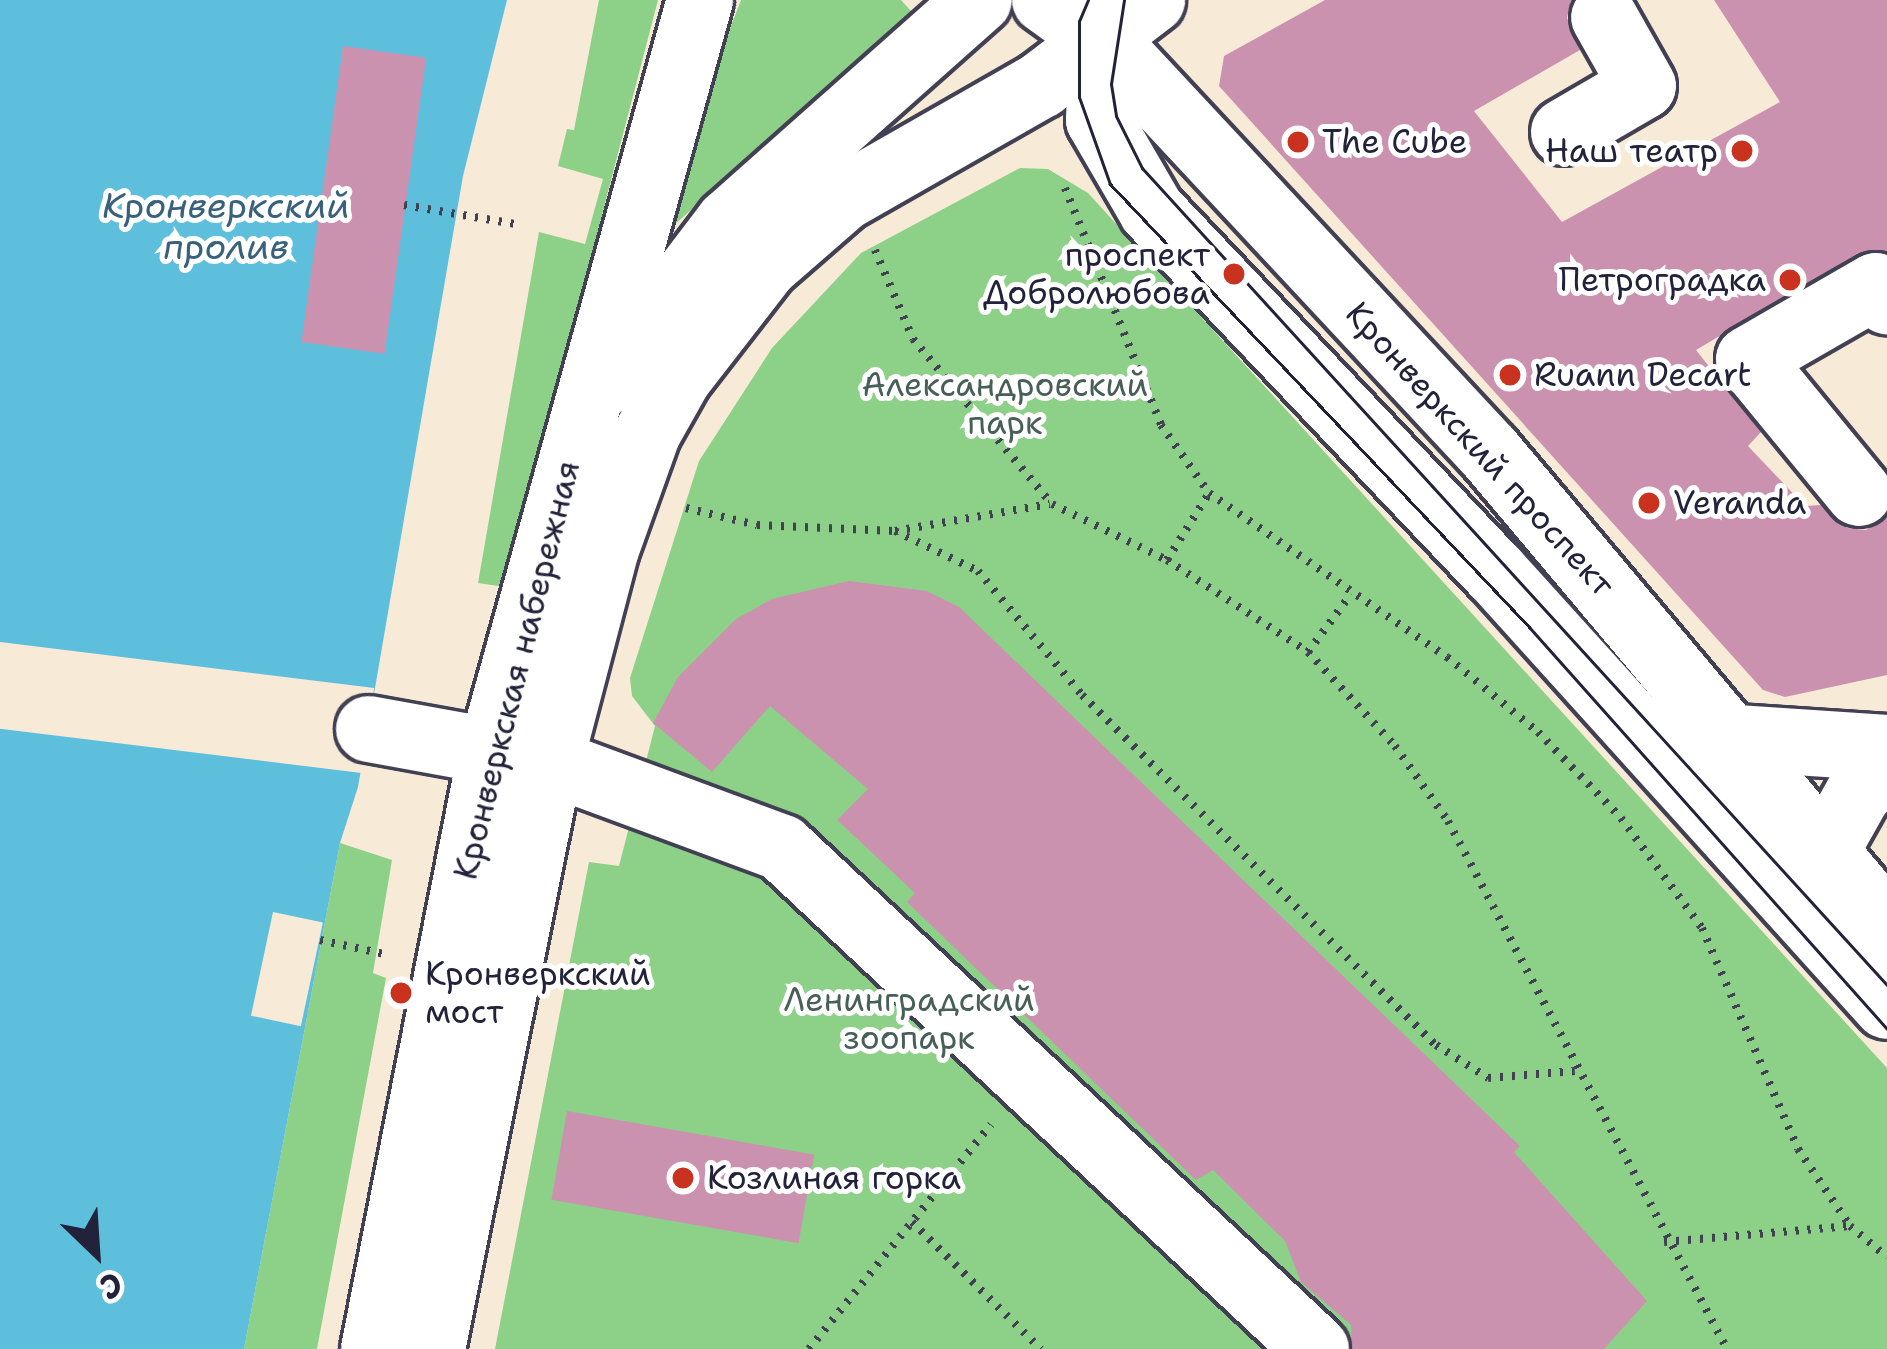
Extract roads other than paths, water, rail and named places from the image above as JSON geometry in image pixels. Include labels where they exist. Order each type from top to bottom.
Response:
[{"type":"main road","name":"Кронверкская набережная","points":[[432,1349],[521,755],[577,431],[700,0]]},
{"type":"main road","points":[[577,431],[630,344],[729,222],[979,0]]},
{"type":"main road","name":"Кронверкский проспект","points":[[1046,0],[1127,20],[1736,738],[1887,925]]},
{"type":"main road","points":[[1564,132],[1642,86],[1604,17]]},
{"type":"main road","name":"Кронверкская набережная","points":[[374,1349],[521,755],[606,549],[648,432],[679,377],[766,265],[843,198],[1040,85],[1127,20]]},
{"type":"main road","points":[[1127,20],[1099,120],[1151,211],[1525,605],[1887,1006]]},
{"type":"main road","points":[[1859,494],[1749,359],[1876,286],[1887,301]]},
{"type":"main road","points":[[369,729],[521,755],[782,848],[1316,1349]]},
{"type":"main road","points":[[1736,738],[1887,748]]},
{"type":"main road","points":[[1827,849],[1858,794],[1887,766]]},
{"type":"water","name":"Кронверкский пролив","points":[[0,0],[507,0],[463,176],[358,787],[340,843],[244,1349],[0,1349]]},
{"type":"tram line","points":[[1088,0],[1079,21],[1079,97],[1110,184],[1529,627],[1887,1029]]},
{"type":"tram line","points":[[1124,0],[1111,84],[1116,116],[1142,168],[1887,985]]},
{"type":"place","name":"The Cube","points":[[1298,142]]},
{"type":"place","name":"Наш театр","points":[[1742,151]]},
{"type":"place","name":"проспект Добролюбова","points":[[1234,274]]},
{"type":"place","name":"Петроградка","points":[[1790,280]]},
{"type":"place","name":"Ruann Decart","points":[[1510,375]]},
{"type":"place","name":"Veranda","points":[[1649,503]]},
{"type":"place","name":"Кронверкский мост","points":[[401,993]]},
{"type":"place","name":"Козлиная горка","points":[[683,1178]]},
{"type":"park label","name":"Александровский парк","points":[[1005,404]]},
{"type":"park label","name":"Ленинградский зоопарк","points":[[909,1019]]}]
